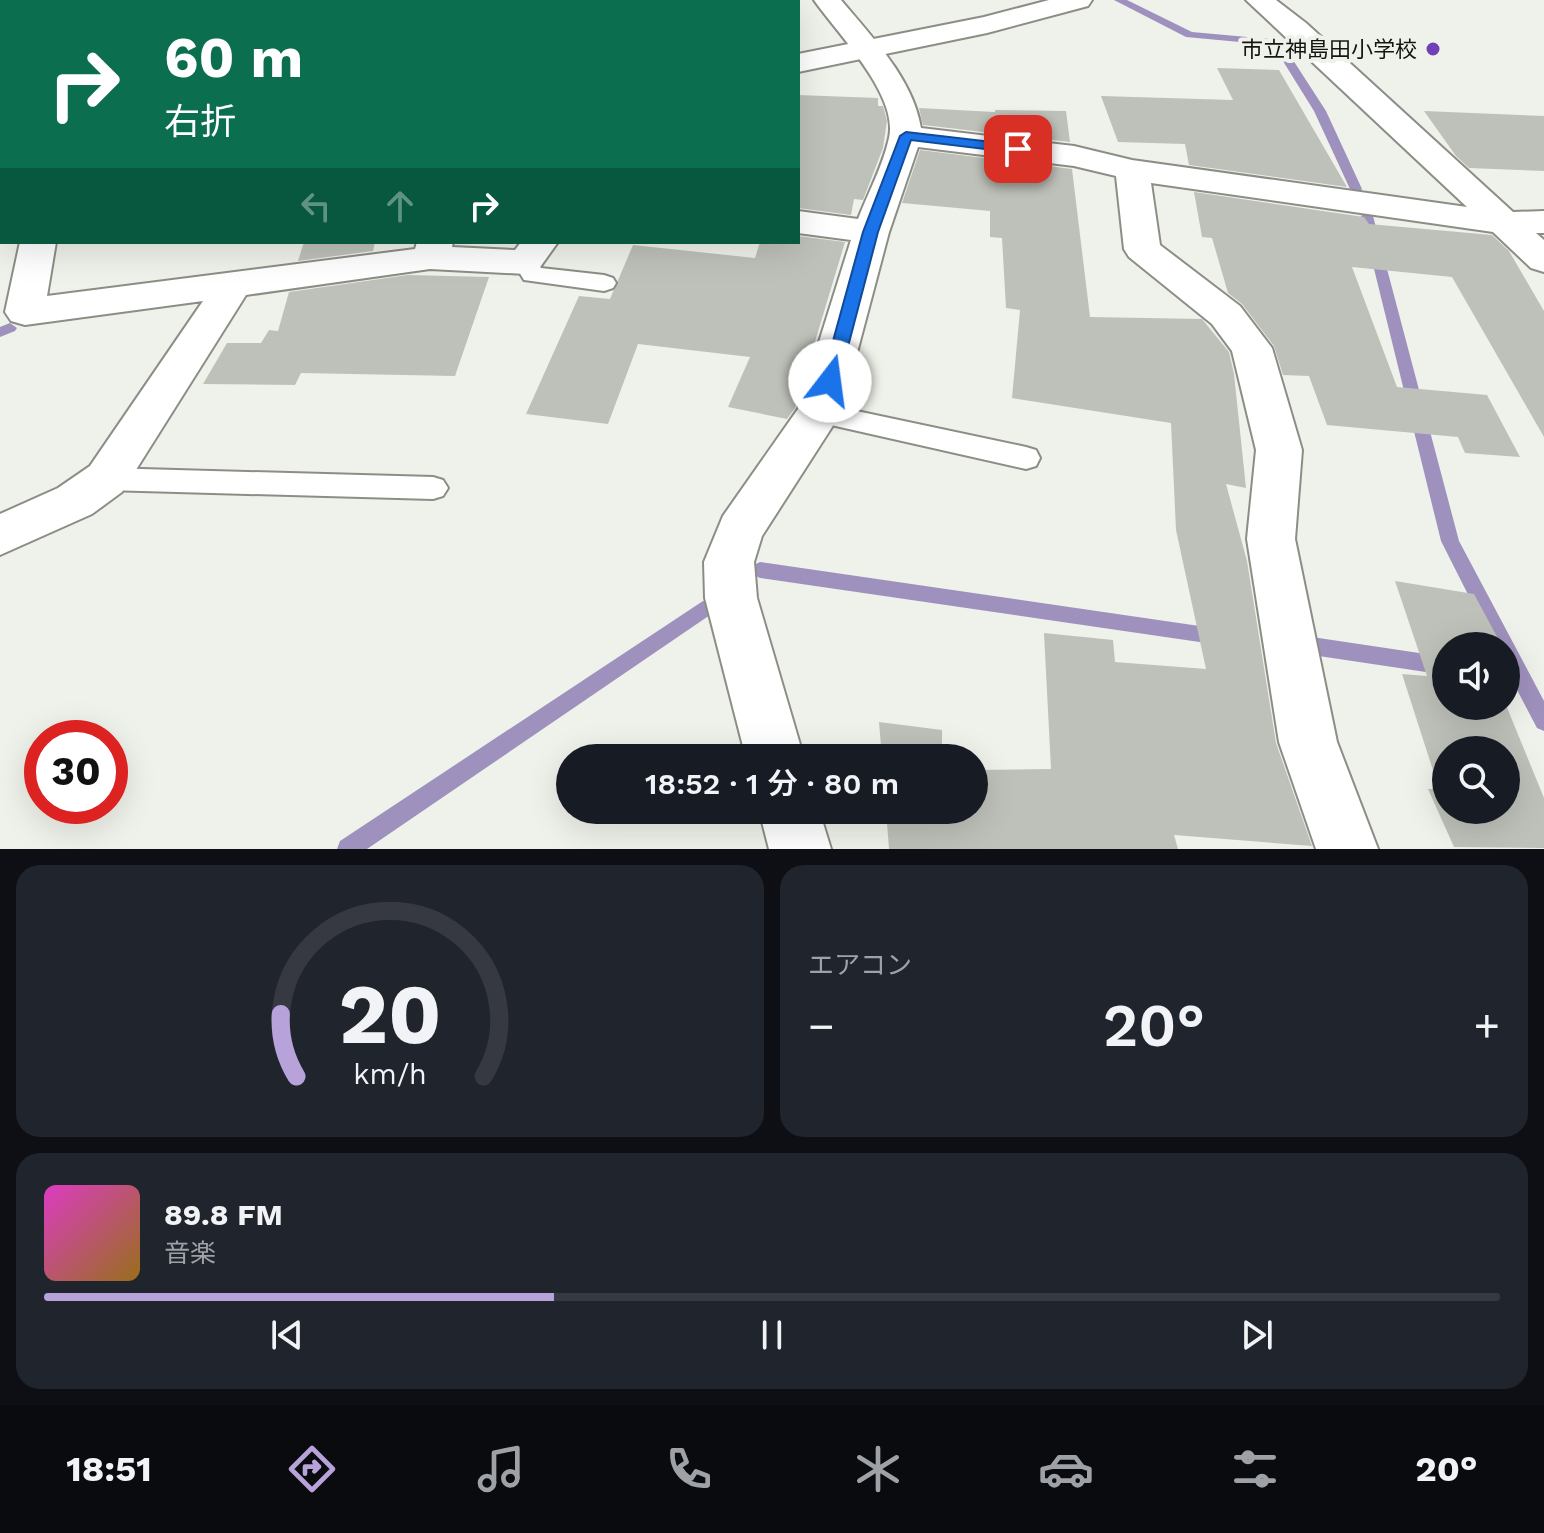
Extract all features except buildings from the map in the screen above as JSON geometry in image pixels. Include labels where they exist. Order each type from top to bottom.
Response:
[{"type":"street","points":[[771,744],[731,598],[729,562],[740,530],[819,413],[871,232],[906,136],[902,108],[868,50],[827,0]]},
{"type":"street","points":[[800,63],[987,25],[1079,0]]},
{"type":"street","points":[[1259,0],[1296,29],[1544,260]]},
{"type":"street","points":[[906,136],[1074,156],[1132,170],[1505,223],[1544,222]]},
{"type":"street","points":[[1132,170],[1142,249],[1226,315],[1252,348],[1279,450],[1271,539],[1308,742],[1347,849]]},
{"type":"street","points":[[800,222],[871,232]]},
{"type":"street","points":[[38,244],[25,312],[233,285],[432,250],[532,252]]},
{"type":"street","points":[[0,535],[75,501],[106,479],[233,285]]},
{"type":"street","points":[[793,824],[800,849]]},
{"type":"lane","points":[[532,252],[533,275],[604,283]]},
{"type":"lane","points":[[819,413],[1026,458]]},
{"type":"lane","points":[[106,479],[433,488]]},
{"type":"waterway","points":[[1119,0],[1190,35],[1276,42],[1320,111],[1356,189]]},
{"type":"waterway","points":[[1367,216],[1450,541],[1497,632]]},
{"type":"waterway","points":[[0,332],[10,328]]},
{"type":"waterway","points":[[760,570],[1220,637]]},
{"type":"waterway","points":[[348,849],[703,609]]},
{"type":"waterway","points":[[1312,646],[1432,664]]},
{"type":"waterway","points":[[1520,676],[1544,721]]},
{"type":"place","name":"市立神島田小学校","points":[[1433,49]]},
{"type":"route","points":[[830,381],[871,232],[906,136],[1018,149]]}]
